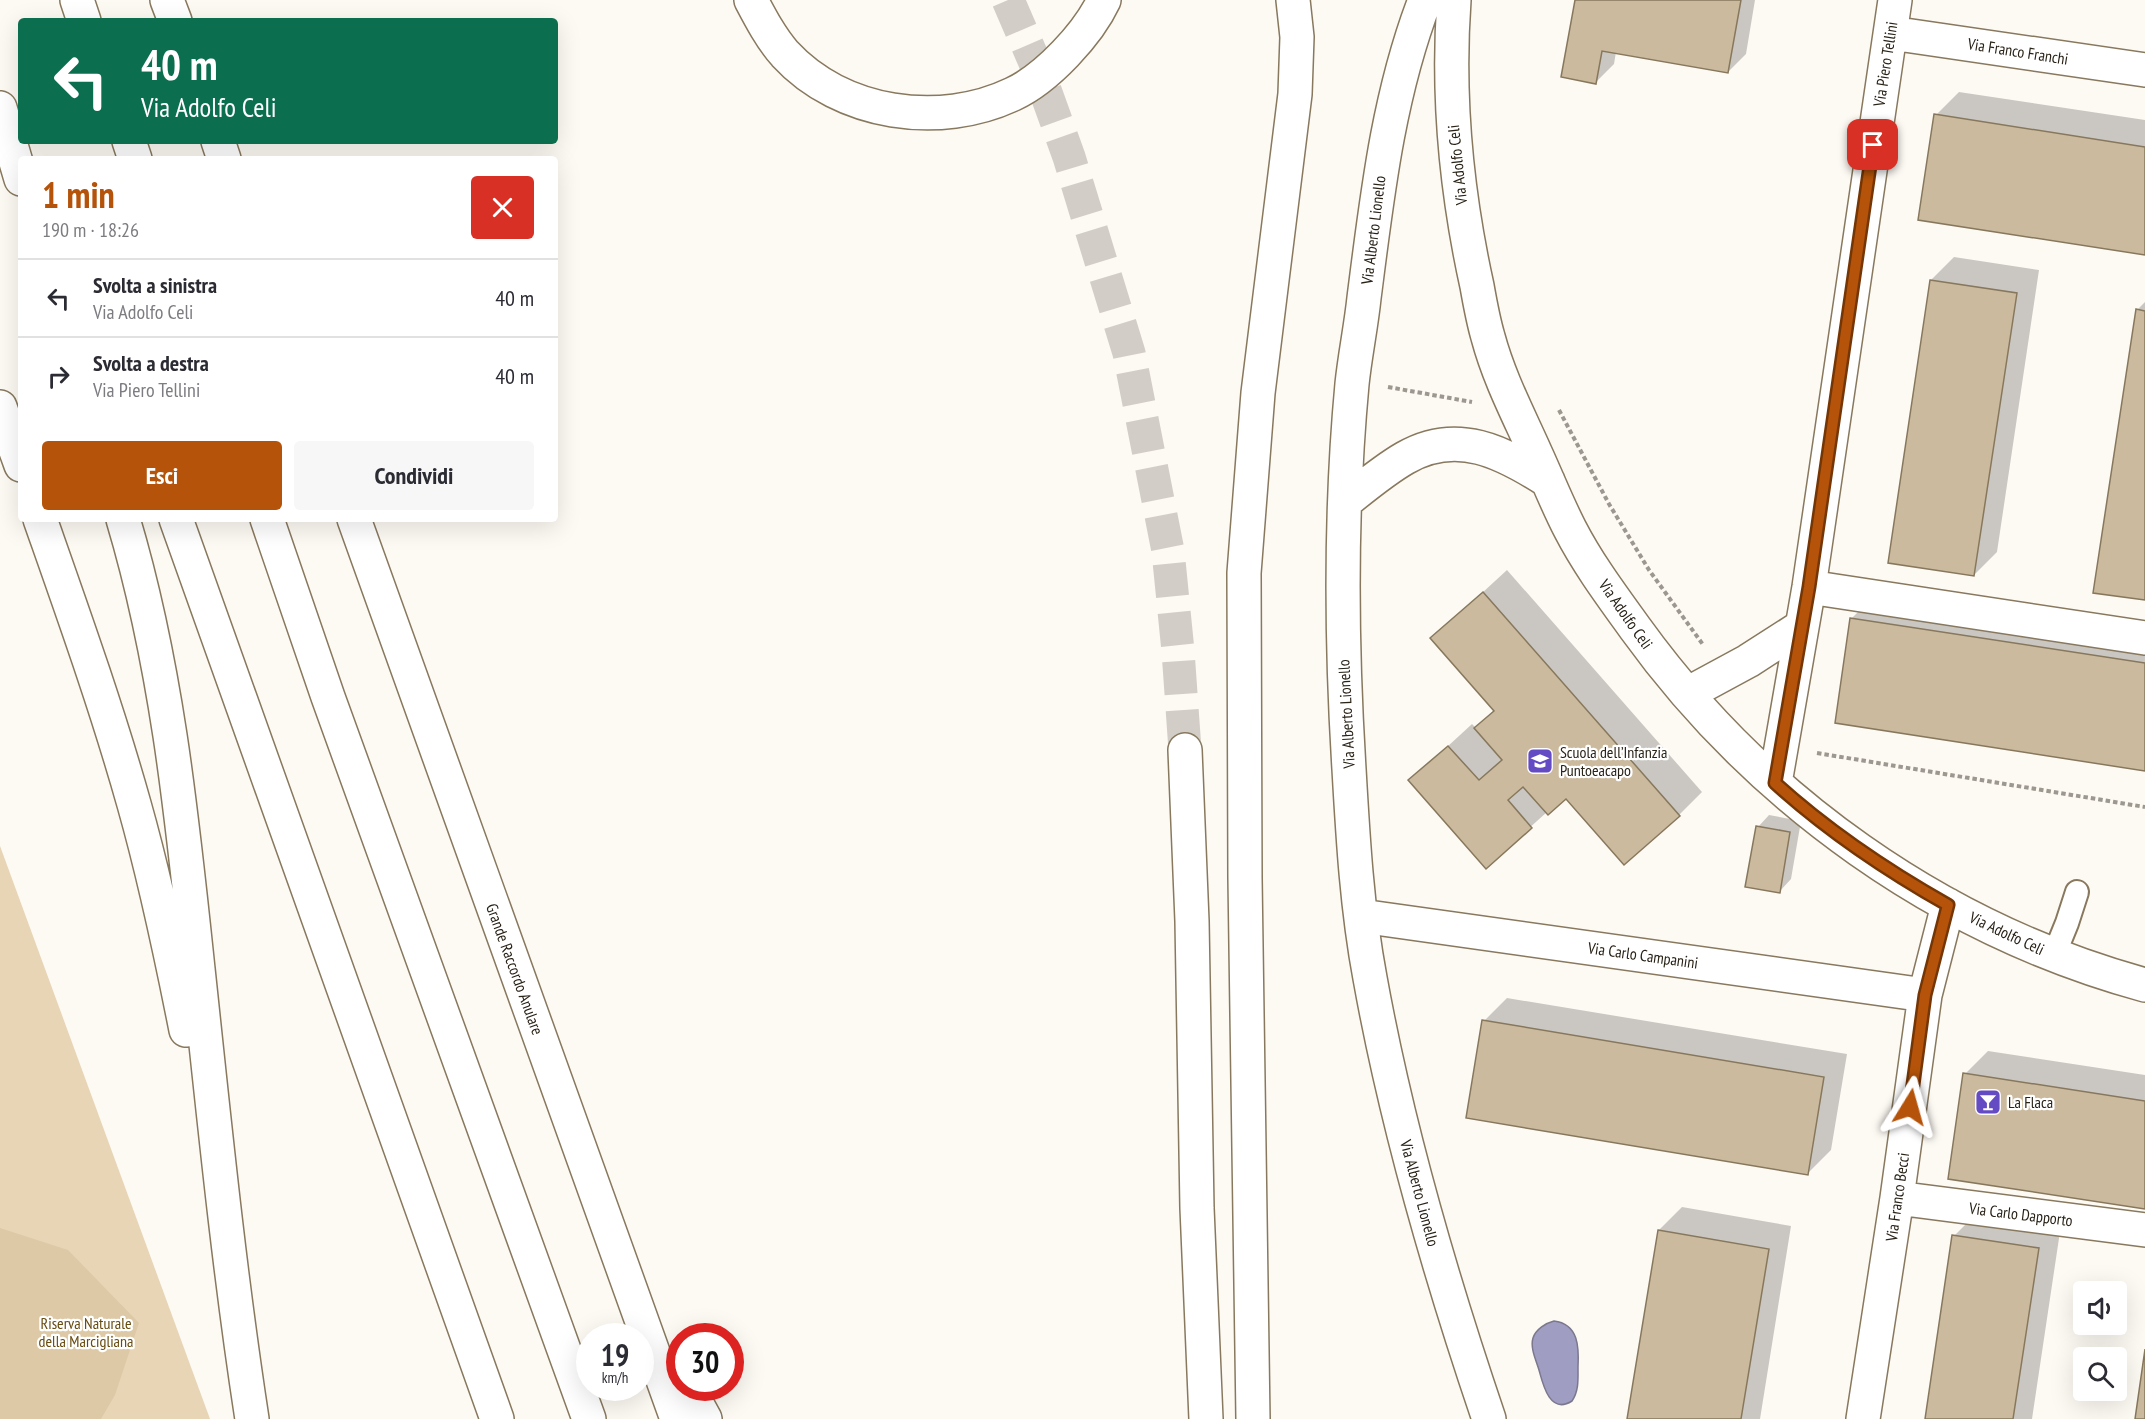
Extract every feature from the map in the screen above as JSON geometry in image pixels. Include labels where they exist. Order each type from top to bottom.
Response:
[{"type":"main road","points":[[77,0],[83,18]]},
{"type":"main road","points":[[169,0],[175,18]]},
{"type":"main road","points":[[751,0],[762,22],[785,54],[820,82],[854,101],[890,110],[918,113],[976,108],[1015,93],[1045,72],[1062,56],[1091,21],[1104,0]]},
{"type":"main road","points":[[1252,1419],[1244,573],[1258,393],[1295,94],[1297,37],[1293,0]]},
{"type":"main road","name":"Via Alberto Lionello","points":[[1425,0],[1404,59],[1387,136],[1353,381],[1344,502],[1343,664],[1352,830],[1370,978],[1400,1119],[1440,1268],[1489,1419]]},
{"type":"main road","name":"Via Adolfo Celi","points":[[1454,0],[1452,37],[1454,152],[1462,211],[1488,337],[1514,409],[1570,528],[1586,557],[1655,656],[1731,741],[1775,783],[1854,847],[1897,876],[1985,924],[2054,955],[2145,986]]},
{"type":"main road","name":"Via Piero Tellini","points":[[1775,783],[1809,587],[1895,0]]},
{"type":"main road","name":"Via Franco Franchi","points":[[1891,33],[2145,70]]},
{"type":"main road","points":[[0,102],[18,141]]},
{"type":"main road","points":[[0,108],[18,169]]},
{"type":"main road","points":[[0,407],[18,457]]},
{"type":"main road","points":[[1344,502],[1406,458],[1441,444],[1472,445],[1490,450],[1548,481]]},
{"type":"main road","points":[[41,522],[118,749],[149,860],[227,1240]]},
{"type":"main road","points":[[124,522],[155,642],[174,752],[227,1240],[252,1419]]},
{"type":"main road","points":[[177,522],[497,1419]]},
{"type":"main road","points":[[268,522],[328,698],[589,1419]]},
{"type":"main road","name":"Grande Raccordo Anulare","points":[[355,522],[677,1419]]},
{"type":"main road","points":[[1809,587],[2145,639]]},
{"type":"main road","points":[[1687,694],[1748,661],[1801,627]]},
{"type":"main road","points":[[1185,750],[1192,921],[1197,1208],[1206,1419]]},
{"type":"main road","name":"Via Franco Becci","points":[[1863,1419],[1925,995],[1948,905]]},
{"type":"main road","name":"Via Carlo Campanini","points":[[1361,916],[1925,995]]},
{"type":"main road","name":"Via Carlo Dapporto","points":[[1897,1198],[2145,1230]]},
{"type":"main road","points":[[1193,1419],[1197,1208]]},
{"type":"main road","points":[[616,1250],[666,1345]]},
{"type":"main road","points":[[695,1401],[705,1419]]},
{"type":"lane","points":[[2054,955],[2077,892]]},
{"type":"path","points":[[1353,381],[1514,409]]},
{"type":"green space","name":"Riserva Naturale della Marcigliana","points":[[0,846],[210,1419],[0,1419]]},
{"type":"green space","points":[[0,1228],[68,1250],[139,1323],[115,1395],[101,1419],[0,1419]]},
{"type":"water","points":[[1554,1321],[1562,1323],[1573,1332],[1577,1345],[1577,1389],[1572,1401],[1564,1404],[1553,1401],[1545,1390],[1532,1346],[1536,1332]]},
{"type":"building","points":[[1575,0],[1741,0],[1728,73],[1602,51],[1596,84],[1561,77]]},
{"type":"building","points":[[1934,114],[2145,147],[2145,255],[1918,220]]},
{"type":"building","points":[[1930,280],[2017,293],[1974,576],[1888,563]]},
{"type":"building","points":[[2136,309],[2145,311],[2145,600],[2093,593]]},
{"type":"building","points":[[1483,592],[1680,816],[1624,865],[1566,799],[1548,815],[1523,787],[1508,800],[1532,828],[1486,869],[1408,780],[1448,746],[1479,780],[1502,760],[1474,728],[1494,711],[1430,638]]},
{"type":"building","points":[[1850,618],[2145,663],[2145,771],[1835,723]]},
{"type":"building","points":[[1756,826],[1790,832],[1780,893],[1745,887]]},
{"type":"building","points":[[1482,1020],[1824,1077],[1808,1175],[1466,1118]]},
{"type":"building","points":[[1963,1073],[2145,1101],[2145,1209],[1948,1179]]},
{"type":"building","points":[[1658,1230],[1769,1249],[1741,1419],[1627,1419]]},
{"type":"building","points":[[1952,1235],[2039,1248],[2013,1419],[1925,1419]]},
{"type":"building","points":[[2145,1349],[2145,1419],[2135,1419]]},
{"type":"tunnel","points":[[1008,0],[1036,65],[1069,157],[1129,353],[1168,551],[1185,750]]},
{"type":"place","name":"Scuola dell’Infanzia Puntoeacapo","points":[[1540,761]]},
{"type":"place","name":"La Flaca","points":[[1988,1102]]},
{"type":"route","points":[[1873,145],[1809,587],[1775,783],[1854,847],[1897,876],[1948,905],[1925,995],[1910,1107]]}]
